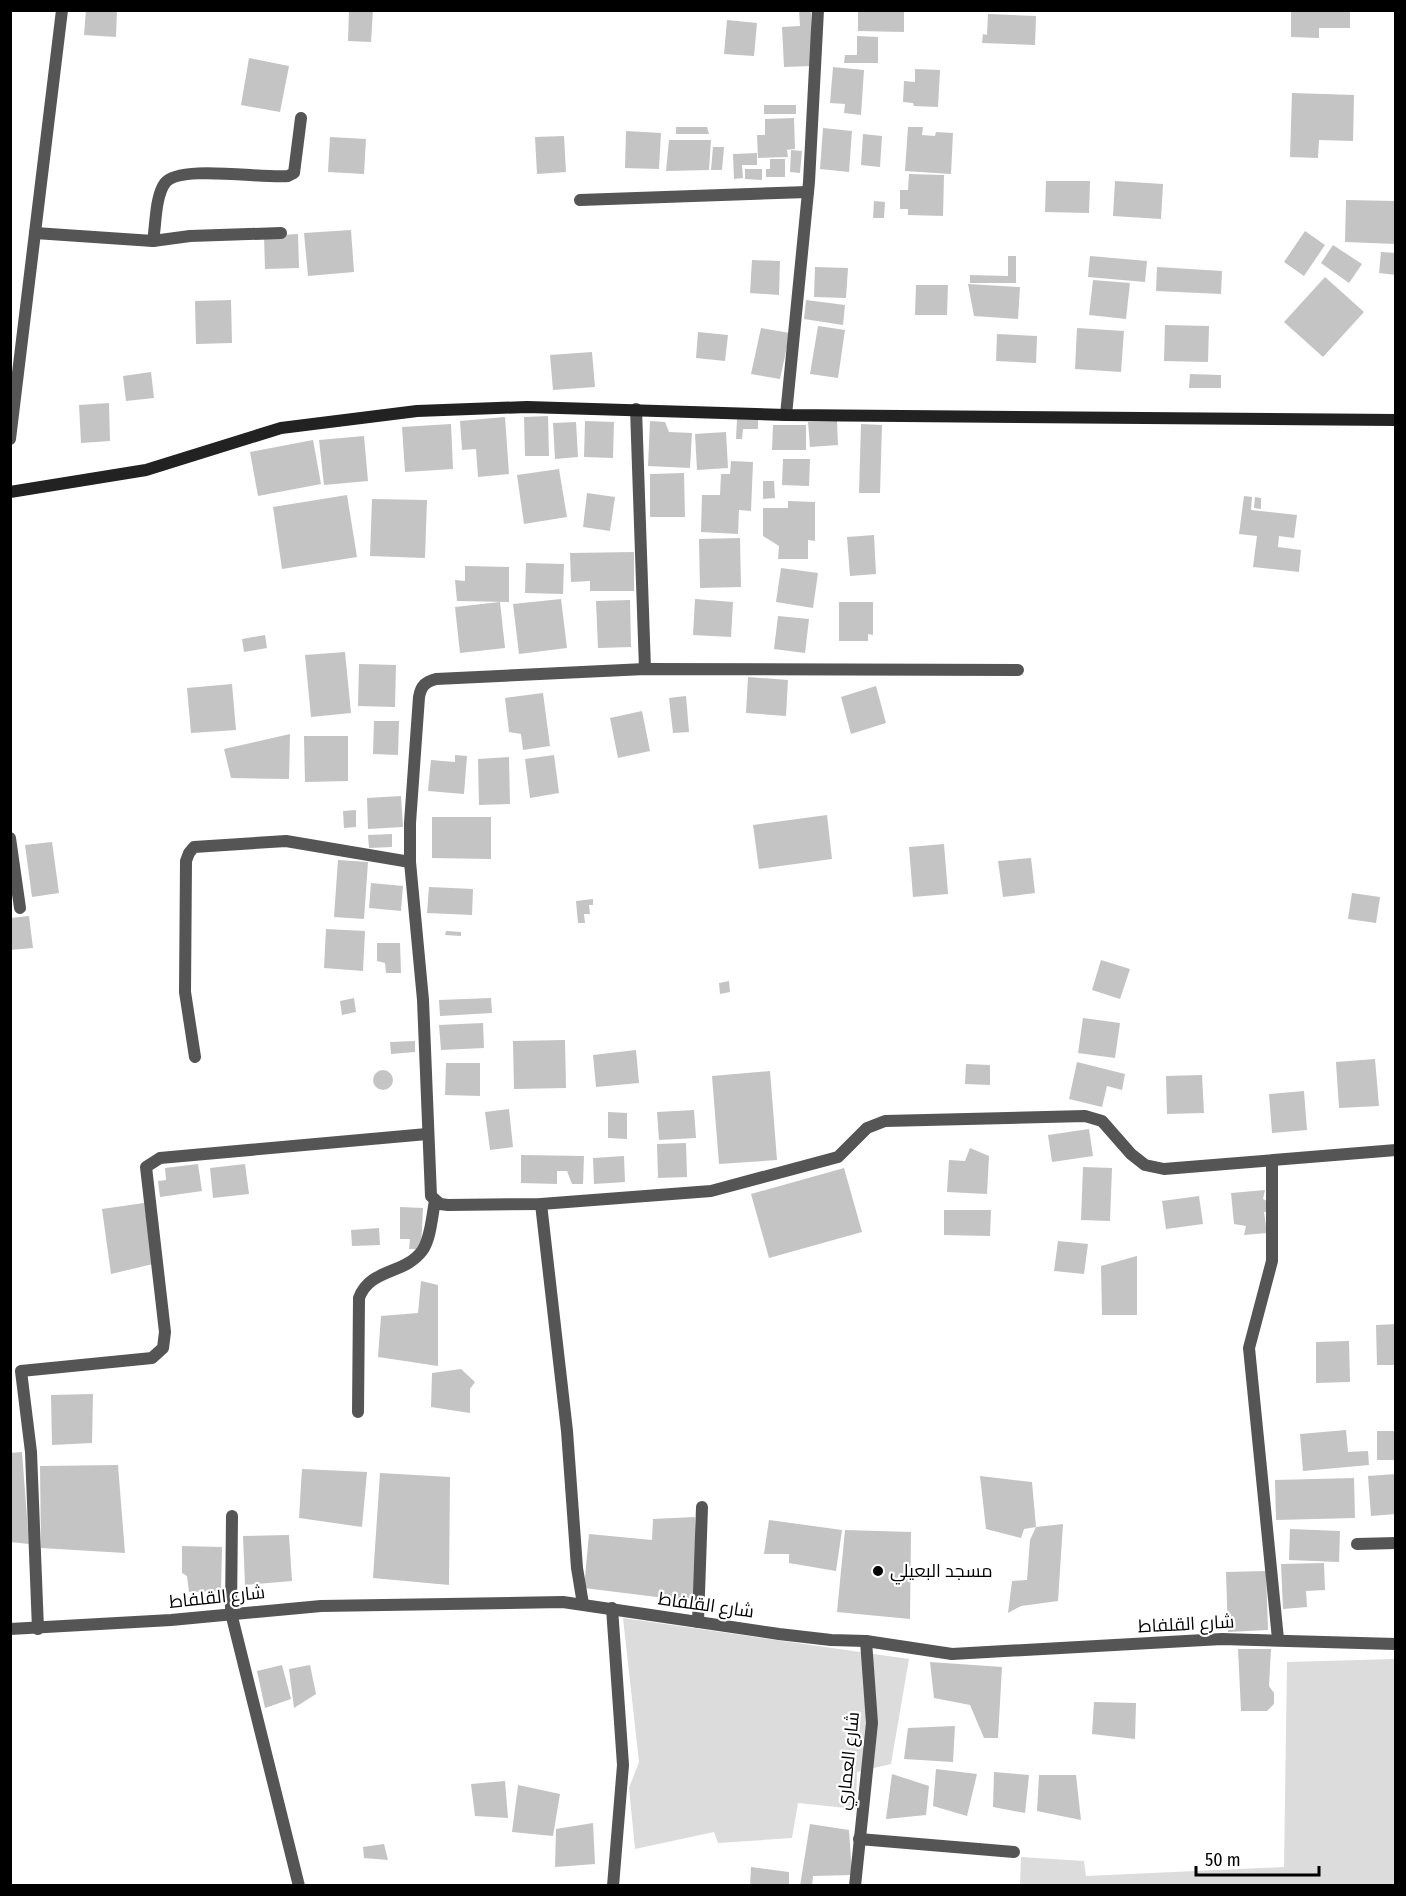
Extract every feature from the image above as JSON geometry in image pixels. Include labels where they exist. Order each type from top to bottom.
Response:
[{"type":"street","points":[[10,439],[62,10]]},
{"type":"street","points":[[786,415],[808,192],[818,10]]},
{"type":"street","points":[[153,241],[161,191],[166,181],[174,176],[194,174],[288,176],[294,173],[297,165],[301,118]]},
{"type":"street","points":[[580,200],[808,192]]},
{"type":"street","points":[[35,232],[153,241],[190,236],[281,233]]},
{"type":"street","points":[[10,492],[146,470],[272,431],[339,420],[428,411],[527,407],[786,415],[1395,420]]},
{"type":"street","points":[[636,409],[645,669]]},
{"type":"street","points":[[1018,670],[645,669],[436,678],[426,682],[421,687],[419,697],[410,823],[410,862],[423,1000],[429,1191],[435,1201],[448,1205],[541,1204],[711,1191],[838,1157],[867,1128],[885,1121],[1084,1116],[1102,1121],[1131,1154],[1145,1165],[1164,1168],[1395,1150]]},
{"type":"street","points":[[10,838],[20,908]]},
{"type":"street","points":[[195,1057],[185,992],[186,861],[194,847],[286,841],[410,862]]},
{"type":"street","points":[[38,1629],[31,1452],[16,1371],[152,1358],[159,1355],[165,1332],[146,1167],[152,1161],[427,1134]]},
{"type":"street","points":[[1272,1161],[1272,1261],[1249,1348],[1278,1640]]},
{"type":"street","points":[[358,1412],[359,1298],[363,1287],[376,1276],[409,1263],[423,1250],[435,1201]]},
{"type":"street","points":[[541,1204],[567,1431],[577,1569],[584,1604]]},
{"type":"street","points":[[698,1622],[702,1508]]},
{"type":"street","points":[[232,1516],[231,1613],[299,1886]]},
{"type":"street","points":[[1358,1544],[1395,1543]]},
{"type":"street","name":"شارع القلفاط","points":[[10,1629],[38,1629],[367,1604],[584,1604],[698,1622],[831,1640],[866,1641],[952,1654],[1222,1639],[1395,1644]]},
{"type":"street","points":[[612,1608],[624,1765],[613,1886]]},
{"type":"street","name":"شارع العماري","points":[[855,1886],[872,1723],[866,1641]]},
{"type":"street","points":[[859,1839],[1014,1852]]},
{"type":"shaded area","points":[[623,1618],[909,1659],[891,1764],[857,1772],[856,1809],[798,1803],[792,1838],[718,1843],[714,1832],[635,1849],[629,1788],[639,1762]]},
{"type":"shaded area","points":[[1395,1659],[1395,1885],[1020,1885],[1021,1857],[1084,1861],[1086,1876],[1284,1867],[1287,1662]]},
{"type":"building","points":[[86,10],[117,10],[116,37],[84,35]]},
{"type":"building","points":[[349,10],[373,10],[371,42],[348,41]]},
{"type":"building","points":[[799,10],[811,10],[812,66],[784,67],[782,27],[800,26]]},
{"type":"building","points":[[858,10],[904,10],[904,32],[858,31]]},
{"type":"building","points":[[1291,10],[1350,10],[1350,28],[1319,28],[1319,38],[1291,37]]},
{"type":"building","points":[[988,14],[1036,16],[1035,45],[982,43],[983,34],[987,35]]},
{"type":"building","points":[[727,20],[757,23],[754,56],[724,54]]},
{"type":"building","points":[[857,36],[878,37],[878,63],[844,63],[845,55],[857,55]]},
{"type":"building","points":[[249,58],[289,66],[280,112],[241,105]]},
{"type":"building","points":[[833,67],[864,70],[861,115],[844,113],[845,104],[830,103]]},
{"type":"building","points":[[915,69],[940,70],[938,107],[914,106],[913,103],[903,102],[904,81],[915,82]]},
{"type":"building","points":[[1292,93],[1354,95],[1353,141],[1319,140],[1318,158],[1290,157]]},
{"type":"building","points":[[764,105],[796,105],[796,114],[764,114]]},
{"type":"building","points":[[794,118],[795,149],[785,150],[787,150],[788,157],[758,158],[757,135],[765,135],[765,119]]},
{"type":"building","points":[[676,127],[707,127],[709,134],[676,134]]},
{"type":"building","points":[[908,127],[923,127],[922,135],[935,136],[936,132],[953,133],[951,174],[905,171]]},
{"type":"building","points":[[823,128],[852,131],[849,172],[820,169]]},
{"type":"building","points":[[626,131],[661,133],[659,169],[625,168]]},
{"type":"building","points":[[863,134],[882,136],[880,167],[861,165]]},
{"type":"building","points":[[564,136],[566,172],[537,174],[535,137]]},
{"type":"building","points":[[330,137],[366,139],[364,174],[328,172]]},
{"type":"building","points":[[669,140],[711,140],[709,170],[666,171]]},
{"type":"building","points":[[713,147],[724,147],[722,170],[711,170]]},
{"type":"building","points":[[791,150],[802,151],[800,173],[790,172]]},
{"type":"building","points":[[757,153],[757,165],[742,165],[743,178],[734,179],[733,154]]},
{"type":"building","points":[[770,159],[785,159],[785,177],[766,177],[766,169],[770,169]]},
{"type":"building","points":[[745,169],[762,169],[762,180],[745,179]]},
{"type":"building","points":[[909,174],[944,175],[943,216],[908,215],[908,209],[900,209],[900,190],[908,190]]},
{"type":"building","points":[[1046,181],[1090,181],[1089,213],[1045,212]]},
{"type":"building","points":[[1115,181],[1163,184],[1161,219],[1113,216]]},
{"type":"building","points":[[1346,200],[1396,201],[1396,244],[1345,242]]},
{"type":"building","points":[[874,201],[885,202],[884,218],[873,218]]},
{"type":"building","points":[[351,230],[354,272],[308,276],[304,233]]},
{"type":"building","points":[[1305,231],[1325,245],[1304,276],[1284,262]]},
{"type":"building","points":[[298,234],[299,268],[265,269],[264,236]]},
{"type":"building","points":[[1333,245],[1362,264],[1349,283],[1321,263]]},
{"type":"building","points":[[1381,252],[1396,253],[1396,275],[1379,273]]},
{"type":"building","points":[[1008,256],[1016,256],[1016,283],[970,283],[970,275],[1008,276]]},
{"type":"building","points":[[1090,256],[1147,261],[1145,282],[1088,277]]},
{"type":"building","points":[[752,260],[780,261],[779,295],[750,293]]},
{"type":"building","points":[[815,267],[848,268],[846,298],[814,297]]},
{"type":"building","points":[[1157,267],[1222,271],[1221,294],[1156,291]]},
{"type":"building","points":[[1325,277],[1364,312],[1323,357],[1284,322]]},
{"type":"building","points":[[1093,280],[1130,283],[1126,319],[1089,315]]},
{"type":"building","points":[[968,284],[1020,287],[1018,319],[974,316]]},
{"type":"building","points":[[916,285],[948,285],[947,315],[915,315]]},
{"type":"building","points":[[231,300],[232,343],[196,344],[195,301]]},
{"type":"building","points":[[806,300],[845,305],[843,325],[804,319]]},
{"type":"building","points":[[1165,325],[1209,326],[1208,362],[1164,361]]},
{"type":"building","points":[[818,326],[845,330],[838,378],[810,374]]},
{"type":"building","points":[[761,328],[790,333],[780,379],[751,374]]},
{"type":"building","points":[[1077,328],[1124,331],[1121,372],[1075,369]]},
{"type":"building","points":[[698,332],[728,335],[725,361],[696,358]]},
{"type":"building","points":[[997,334],[1037,336],[1036,363],[996,361]]},
{"type":"building","points":[[592,352],[595,387],[553,390],[550,355]]},
{"type":"building","points":[[151,372],[154,398],[126,401],[123,376]]},
{"type":"building","points":[[1190,374],[1221,375],[1221,388],[1189,388]]},
{"type":"building","points":[[109,403],[110,441],[81,443],[79,405]]},
{"type":"building","points":[[548,416],[549,456],[525,456],[524,417]]},
{"type":"building","points":[[505,417],[509,474],[478,477],[476,449],[462,450],[460,421]]},
{"type":"building","points":[[737,419],[758,420],[758,429],[743,429],[742,439],[736,439]]},
{"type":"building","points":[[585,421],[614,422],[613,458],[584,457]]},
{"type":"building","points":[[650,421],[665,422],[669,432],[692,433],[690,468],[648,466]]},
{"type":"building","points":[[837,421],[838,445],[810,447],[808,422]]},
{"type":"building","points":[[576,422],[578,457],[555,459],[553,423]]},
{"type":"building","points":[[451,424],[453,469],[405,472],[402,427]]},
{"type":"building","points":[[861,424],[882,425],[880,493],[859,493]]},
{"type":"building","points":[[773,425],[806,425],[806,450],[772,450]]},
{"type":"building","points":[[726,432],[728,468],[697,470],[695,434]]},
{"type":"building","points":[[364,436],[368,481],[324,485],[319,440]]},
{"type":"building","points":[[313,440],[321,484],[258,496],[250,452]]},
{"type":"building","points":[[783,459],[810,459],[809,486],[782,485]]},
{"type":"building","points":[[731,461],[753,462],[751,511],[739,510],[738,534],[701,532],[702,495],[720,495],[721,474],[730,474]]},
{"type":"building","points":[[559,469],[567,517],[524,524],[517,475]]},
{"type":"building","points":[[684,473],[685,517],[650,517],[650,474]]},
{"type":"building","points":[[763,481],[774,481],[775,498],[763,499]]},
{"type":"building","points":[[587,493],[615,497],[610,531],[583,527]]},
{"type":"building","points":[[347,495],[357,557],[282,569],[273,507]]},
{"type":"building","points":[[1244,496],[1252,497],[1251,510],[1297,515],[1294,538],[1279,536],[1278,547],[1301,550],[1299,572],[1253,567],[1257,536],[1239,534]]},
{"type":"building","points":[[1255,497],[1261,498],[1261,509],[1254,508]]},
{"type":"building","points":[[372,499],[427,500],[425,558],[370,556]]},
{"type":"building","points":[[788,501],[815,502],[815,541],[808,540],[808,559],[778,559],[779,546],[763,536],[763,508],[788,508]]},
{"type":"building","points":[[874,535],[876,574],[850,576],[847,537]]},
{"type":"building","points":[[740,538],[741,587],[700,588],[699,539]]},
{"type":"building","points":[[634,552],[634,591],[590,591],[590,581],[571,582],[570,553]]},
{"type":"building","points":[[526,563],[564,564],[563,594],[525,593]]},
{"type":"building","points":[[465,566],[509,567],[509,602],[457,601],[455,580],[465,581]]},
{"type":"building","points":[[781,568],[818,573],[813,608],[776,602]]},
{"type":"building","points":[[561,599],[567,648],[519,654],[513,604]]},
{"type":"building","points":[[695,599],[733,602],[731,637],[693,635]]},
{"type":"building","points":[[630,600],[631,647],[598,648],[596,601]]},
{"type":"building","points":[[500,602],[505,648],[460,653],[455,607]]},
{"type":"building","points":[[839,602],[873,602],[873,635],[868,634],[868,641],[839,641]]},
{"type":"building","points":[[778,616],[809,619],[805,653],[774,649]]},
{"type":"building","points":[[265,635],[267,648],[244,652],[242,639]]},
{"type":"building","points":[[345,652],[351,713],[311,717],[305,655]]},
{"type":"building","points":[[359,664],[396,665],[395,707],[358,706]]},
{"type":"building","points":[[748,677],[788,680],[786,716],[746,713]]},
{"type":"building","points":[[232,684],[236,730],[191,733],[187,688]]},
{"type":"building","points":[[876,686],[886,723],[851,734],[841,697]]},
{"type":"building","points":[[543,693],[550,746],[523,750],[521,734],[509,732],[505,698]]},
{"type":"building","points":[[686,696],[689,732],[673,733],[669,698]]},
{"type":"building","points":[[642,711],[650,751],[618,758],[610,718]]},
{"type":"building","points":[[374,721],[399,721],[398,755],[373,754]]},
{"type":"building","points":[[290,734],[289,779],[231,778],[224,749]]},
{"type":"building","points":[[304,736],[348,736],[348,781],[305,782]]},
{"type":"building","points":[[455,755],[467,756],[464,794],[428,791],[431,760],[455,762]]},
{"type":"building","points":[[554,755],[559,793],[530,798],[525,759]]},
{"type":"building","points":[[509,757],[510,804],[479,805],[478,759]]},
{"type":"building","points":[[401,796],[403,827],[368,829],[367,798]]},
{"type":"building","points":[[356,810],[356,827],[344,828],[343,811]]},
{"type":"building","points":[[827,815],[832,859],[759,869],[753,825]]},
{"type":"building","points":[[432,817],[491,817],[491,859],[432,858]]},
{"type":"building","points":[[392,834],[392,847],[369,848],[368,835]]},
{"type":"building","points":[[52,842],[59,893],[32,897],[25,845]]},
{"type":"building","points":[[944,844],[948,894],[913,897],[909,847]]},
{"type":"building","points":[[1031,858],[1035,893],[1003,897],[998,861]]},
{"type":"building","points":[[338,860],[368,862],[364,919],[334,917]]},
{"type":"building","points":[[371,883],[403,886],[401,911],[369,908]]},
{"type":"building","points":[[429,887],[473,889],[472,915],[427,913]]},
{"type":"building","points":[[1352,893],[1380,897],[1376,923],[1348,919]]},
{"type":"building","points":[[593,899],[593,905],[589,905],[590,914],[584,914],[585,923],[578,923],[576,901]]},
{"type":"building","points":[[29,916],[33,948],[10,950],[10,918]]},
{"type":"building","points":[[326,929],[365,931],[363,971],[324,968]]},
{"type":"building","points":[[446,931],[461,932],[461,936],[445,935]]},
{"type":"building","points":[[377,943],[400,943],[401,973],[386,973],[385,963],[377,961]]},
{"type":"building","points":[[1101,960],[1130,969],[1120,999],[1092,990]]},
{"type":"building","points":[[729,981],[730,992],[720,994],[719,983]]},
{"type":"building","points":[[354,998],[356,1012],[342,1015],[340,1001]]},
{"type":"building","points":[[491,998],[492,1013],[440,1016],[439,1000]]},
{"type":"building","points":[[1083,1018],[1120,1023],[1115,1058],[1078,1053]]},
{"type":"building","points":[[483,1023],[484,1048],[441,1050],[439,1025]]},
{"type":"building","points":[[565,1040],[566,1088],[514,1089],[513,1041]]},
{"type":"building","points":[[415,1041],[415,1052],[391,1054],[390,1042]]},
{"type":"building","points":[[636,1050],[639,1083],[596,1087],[593,1055]]},
{"type":"building","points":[[1375,1059],[1379,1106],[1339,1108],[1336,1062]]},
{"type":"building","points":[[1077,1062],[1125,1074],[1122,1090],[1107,1086],[1102,1107],[1069,1099]]},
{"type":"building","points":[[446,1063],[480,1063],[480,1096],[445,1095]]},
{"type":"building","points":[[966,1064],[990,1065],[990,1085],[965,1084]]},
{"type":"building","points":[[383,1070],[390,1073],[393,1080],[390,1087],[383,1090],[376,1087],[373,1080],[376,1073]]},
{"type":"building","points":[[770,1071],[777,1160],[719,1164],[712,1076]]},
{"type":"building","points":[[1202,1075],[1204,1113],[1167,1114],[1166,1076]]},
{"type":"building","points":[[1304,1091],[1307,1130],[1272,1133],[1269,1094]]},
{"type":"building","points":[[509,1109],[513,1147],[490,1150],[485,1112]]},
{"type":"building","points":[[694,1110],[696,1138],[659,1140],[657,1112]]},
{"type":"building","points":[[608,1112],[627,1113],[627,1139],[608,1138]]},
{"type":"building","points":[[1089,1129],[1093,1156],[1052,1162],[1048,1135]]},
{"type":"building","points":[[686,1143],[687,1177],[658,1178],[657,1144]]},
{"type":"building","points":[[970,1148],[989,1156],[987,1194],[947,1192],[949,1160],[965,1161]]},
{"type":"building","points":[[521,1155],[584,1156],[583,1184],[572,1184],[567,1171],[557,1171],[557,1184],[521,1183]]},
{"type":"building","points":[[624,1156],[625,1182],[594,1184],[593,1158]]},
{"type":"building","points":[[198,1164],[202,1191],[160,1197],[158,1181],[166,1180],[165,1168]]},
{"type":"building","points":[[245,1164],[249,1194],[213,1198],[210,1168]]},
{"type":"building","points":[[1083,1167],[1112,1168],[1110,1221],[1081,1220]]},
{"type":"building","points":[[844,1168],[862,1232],[769,1258],[751,1194]]},
{"type":"building","points":[[1265,1190],[1263,1199],[1267,1201],[1268,1212],[1264,1212],[1267,1233],[1244,1235],[1246,1226],[1234,1224],[1231,1193]]},
{"type":"building","points":[[1199,1196],[1203,1224],[1166,1229],[1162,1201]]},
{"type":"building","points":[[144,1203],[153,1264],[111,1274],[102,1209]]},
{"type":"building","points":[[400,1207],[423,1208],[421,1249],[409,1249],[410,1239],[400,1239]]},
{"type":"building","points":[[944,1210],[991,1210],[990,1236],[944,1235]]},
{"type":"building","points":[[379,1228],[380,1245],[352,1246],[351,1230]]},
{"type":"building","points":[[1058,1241],[1088,1244],[1084,1274],[1054,1271]]},
{"type":"building","points":[[1137,1256],[1137,1315],[1102,1315],[1101,1266]]},
{"type":"building","points":[[421,1281],[438,1285],[438,1366],[378,1357],[381,1316],[418,1313]]},
{"type":"building","points":[[1396,1324],[1396,1365],[1377,1365],[1376,1325]]},
{"type":"building","points":[[1349,1341],[1350,1382],[1316,1383],[1316,1342]]},
{"type":"building","points":[[461,1369],[475,1382],[470,1389],[470,1413],[431,1407],[432,1373]]},
{"type":"building","points":[[93,1394],[92,1443],[52,1445],[51,1395]]},
{"type":"building","points":[[1346,1430],[1348,1452],[1368,1451],[1369,1465],[1303,1471],[1300,1434]]},
{"type":"building","points":[[1377,1431],[1396,1431],[1396,1460],[1377,1460]]},
{"type":"building","points":[[22,1452],[29,1544],[10,1542],[10,1453]]},
{"type":"building","points":[[118,1465],[125,1553],[41,1548],[40,1466]]},
{"type":"building","points":[[302,1469],[367,1472],[362,1527],[299,1518]]},
{"type":"building","points":[[380,1473],[450,1477],[449,1585],[373,1578]]},
{"type":"building","points":[[1396,1474],[1396,1514],[1371,1516],[1368,1476]]},
{"type":"building","points":[[980,1476],[1032,1482],[1036,1527],[1024,1529],[1021,1538],[986,1529]]},
{"type":"building","points":[[1354,1478],[1355,1518],[1276,1520],[1275,1480]]},
{"type":"building","points":[[695,1517],[697,1602],[584,1588],[589,1534],[652,1540],[653,1519]]},
{"type":"building","points":[[769,1520],[842,1530],[836,1571],[789,1563],[789,1554],[764,1554]]},
{"type":"building","points":[[1063,1524],[1058,1601],[1021,1606],[1008,1613],[1012,1581],[1027,1580],[1030,1540],[1036,1527]]},
{"type":"building","points":[[1290,1529],[1340,1531],[1339,1562],[1289,1560]]},
{"type":"building","points":[[845,1530],[911,1532],[910,1619],[837,1612]]},
{"type":"building","points":[[289,1535],[292,1581],[245,1585],[243,1536]]},
{"type":"building","points":[[182,1546],[222,1547],[221,1591],[189,1592],[187,1576],[182,1573]]},
{"type":"building","points":[[1324,1563],[1325,1590],[1306,1591],[1307,1607],[1283,1609],[1281,1564]]},
{"type":"building","points":[[1266,1571],[1268,1630],[1228,1632],[1226,1572]]},
{"type":"building","points":[[1238,1649],[1271,1649],[1269,1686],[1274,1693],[1274,1704],[1267,1711],[1241,1711]]},
{"type":"building","points":[[930,1662],[1002,1667],[998,1738],[984,1738],[970,1705],[934,1698]]},
{"type":"building","points":[[282,1665],[291,1699],[265,1708],[257,1671]]},
{"type":"building","points":[[310,1665],[316,1694],[294,1708],[289,1669]]},
{"type":"building","points":[[1094,1702],[1136,1703],[1135,1739],[1092,1734]]},
{"type":"building","points":[[955,1726],[953,1762],[904,1759],[908,1728]]},
{"type":"building","points":[[936,1769],[977,1774],[967,1816],[933,1806]]},
{"type":"building","points":[[994,1772],[1029,1775],[1025,1813],[993,1807]]},
{"type":"building","points":[[892,1774],[929,1786],[926,1815],[886,1819]]},
{"type":"building","points":[[1039,1775],[1076,1775],[1081,1820],[1037,1811]]},
{"type":"building","points":[[505,1781],[508,1818],[475,1816],[471,1784]]},
{"type":"building","points":[[518,1785],[560,1794],[553,1836],[512,1832]]},
{"type":"building","points":[[593,1823],[595,1864],[555,1867],[556,1829]]},
{"type":"building","points":[[810,1824],[849,1830],[852,1875],[813,1876],[812,1886],[800,1886]]},
{"type":"building","points":[[384,1844],[388,1860],[364,1858],[363,1847]]},
{"type":"building","points":[[751,1867],[789,1872],[789,1886],[750,1886]]},
{"type":"place","name":"مسجد البعيلي","points":[[878,1571]]}]
